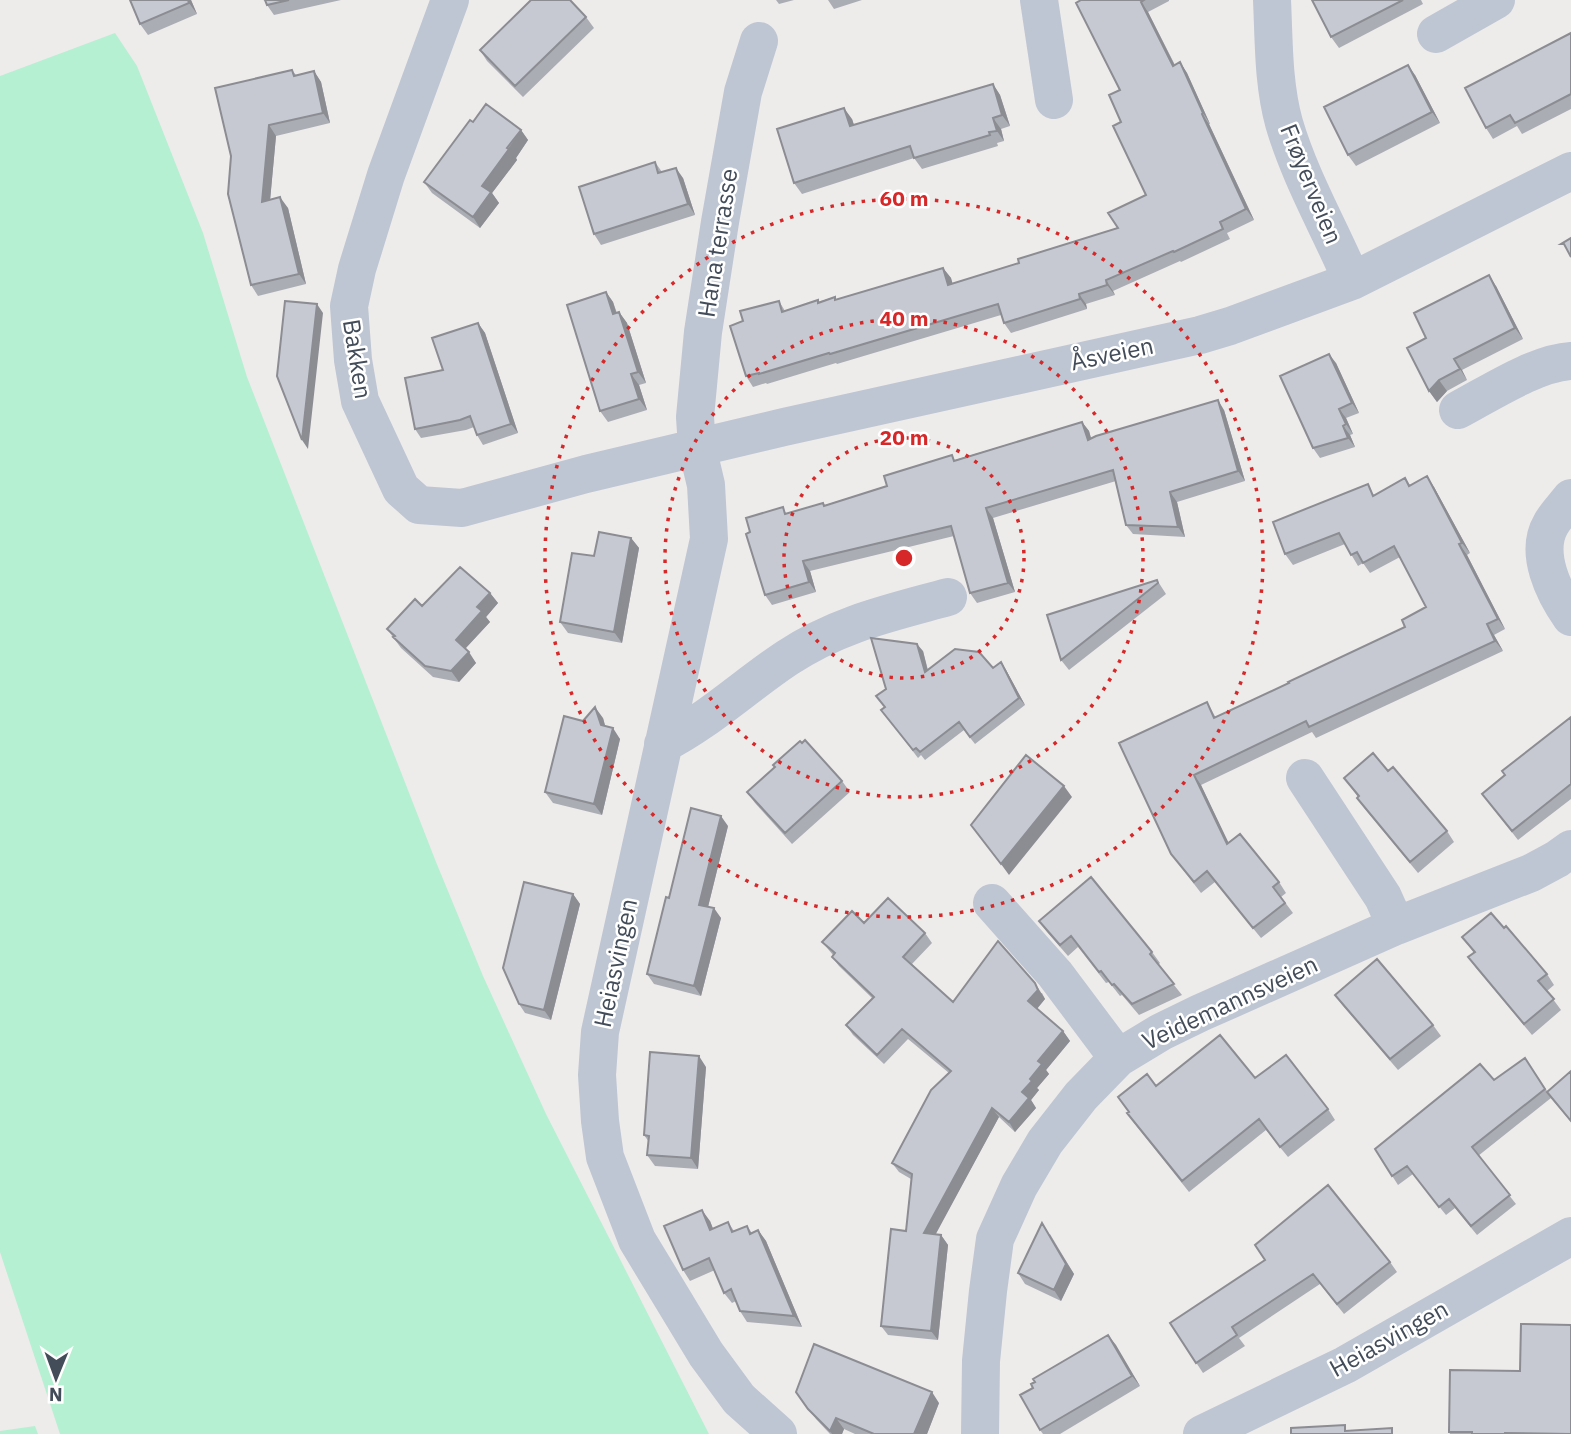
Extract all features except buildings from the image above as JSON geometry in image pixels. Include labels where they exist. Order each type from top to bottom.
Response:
[{"type":"street","name":"Bakken","points":[[450,0],[386,175],[349,306],[353,360],[360,401],[401,489],[419,505],[462,508],[627,464]]},
{"type":"street","points":[[1039,0],[1054,100]]},
{"type":"street","name":"Frøyerveien","points":[[1272,0],[1275,72],[1284,122],[1304,176],[1352,281]]},
{"type":"street","points":[[1436,34],[1496,0]]},
{"type":"street","name":"Hana terrasse","points":[[697,447],[695,417],[702,344],[720,222],[743,92],[759,41]]},
{"type":"street","name":"Åsveien","points":[[627,464],[1230,326],[1352,281],[1571,171]]},
{"type":"street","points":[[1458,410],[1529,373],[1571,361]]},
{"type":"street","name":"Heiasvingen","points":[[697,447],[706,485],[709,539],[600,1032],[597,1075],[600,1121],[605,1157],[636,1240],[706,1354],[739,1399],[778,1434]]},
{"type":"street","points":[[1571,498],[1549,526],[1544,547],[1547,569],[1560,601],[1571,617]]},
{"type":"street","points":[[663,744],[688,731],[788,658],[829,634],[861,621],[948,597]]},
{"type":"street","points":[[1305,778],[1382,897],[1396,926]]},
{"type":"street","name":"Veidemannsveien","points":[[980,1434],[981,1361],[995,1240],[1019,1186],[1045,1142],[1081,1096],[1118,1058],[1161,1032],[1396,926],[1566,862]]},
{"type":"street","points":[[992,903],[1055,974],[1118,1058]]},
{"type":"street","name":"Heiasvingen","points":[[1202,1434],[1345,1365],[1571,1236]]},
{"type":"green space","points":[[115,33],[137,66],[203,233],[247,377],[483,976],[546,1114],[709,1434],[60,1434],[0,1252],[0,76]]},
{"type":"green space","points":[[35,1426],[38,1434],[0,1434],[0,1431]]}]
